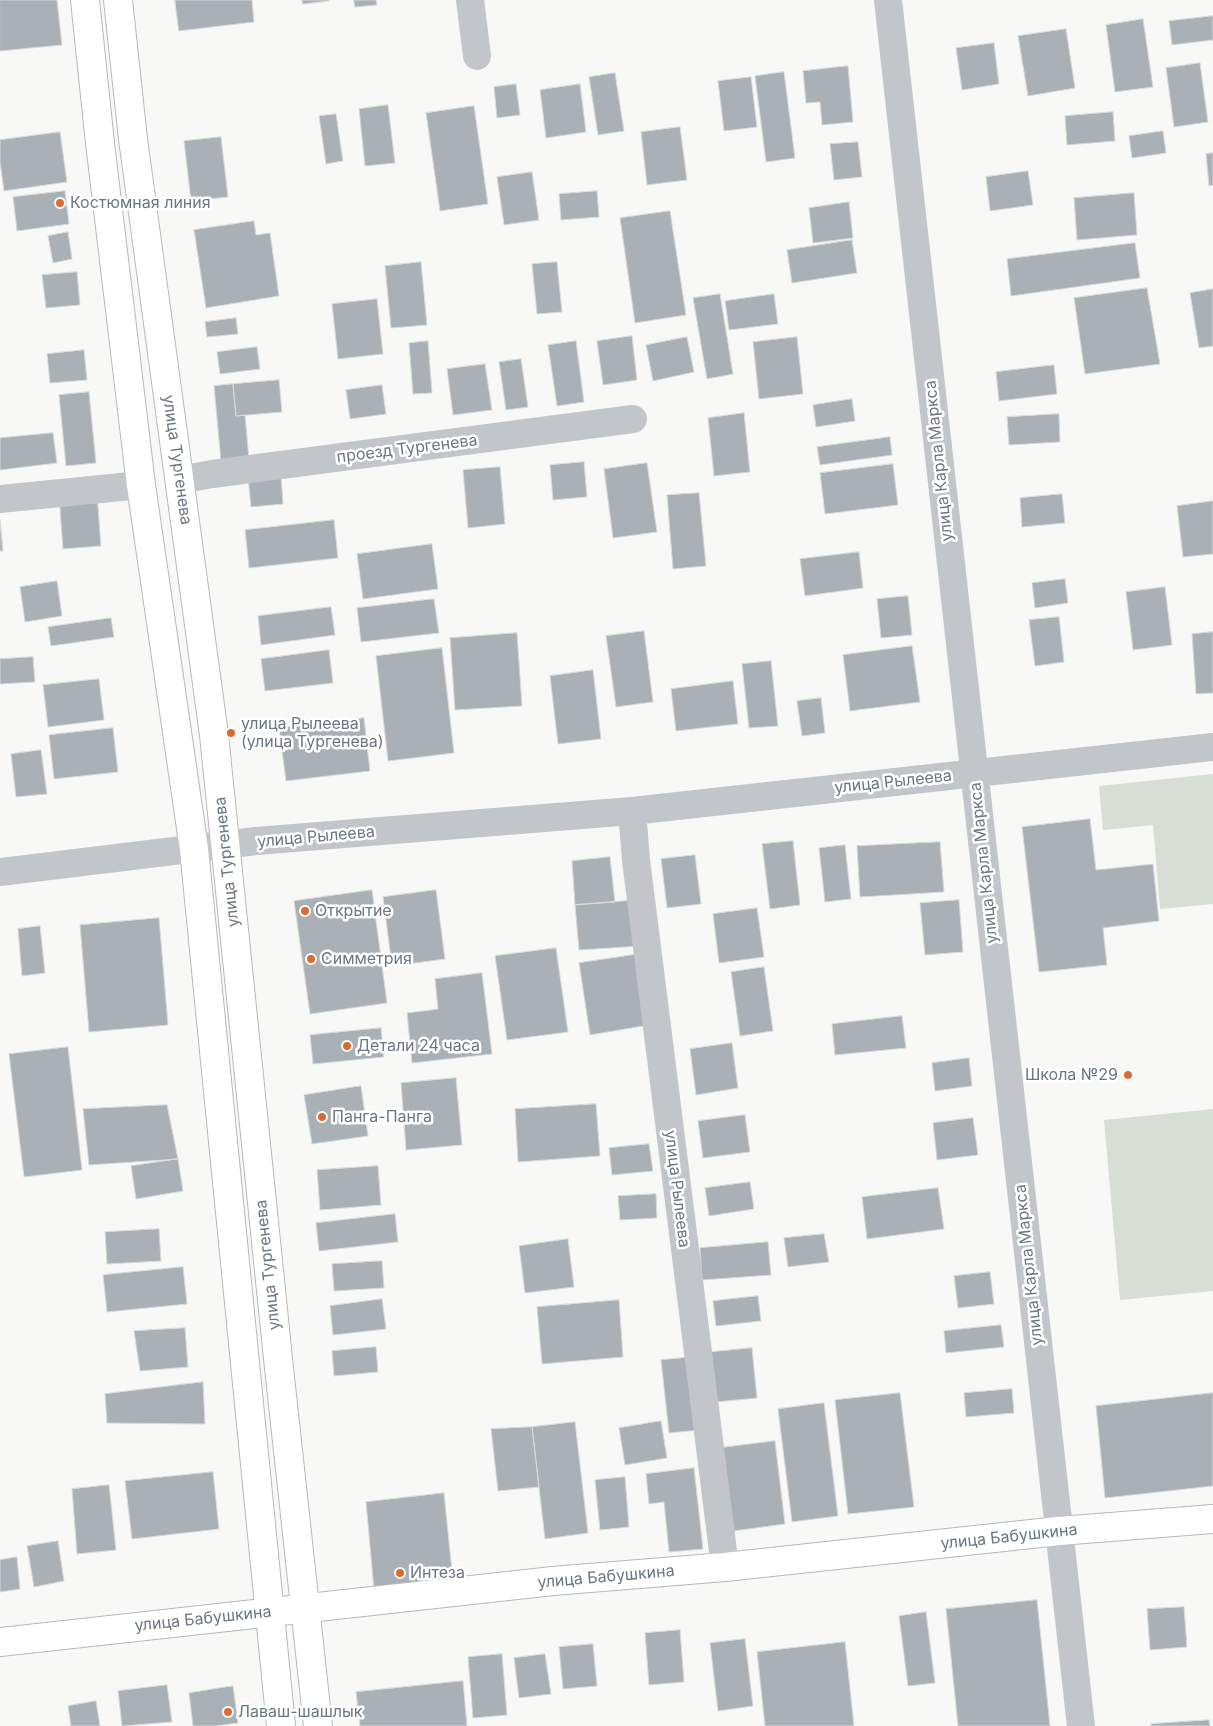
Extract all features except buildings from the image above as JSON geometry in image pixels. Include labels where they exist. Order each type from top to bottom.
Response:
[{"type":"main road","name":"улица Тургенева","points":[[85,0],[140,485],[194,849],[269,1612],[282,1726]]},
{"type":"main road","name":"улица Тургенева","points":[[118,0],[133,139],[214,735],[318,1726]]},
{"type":"main road","name":"улица Бабушкина","points":[[0,1642],[553,1581],[724,1567],[1059,1531],[1213,1519]]},
{"type":"street","points":[[470,0],[477,56]]},
{"type":"street","name":"улица Карла Маркса","points":[[888,0],[1081,1726]]},
{"type":"street","name":"проезд Тургенева","points":[[180,480],[212,474],[633,419]]},
{"type":"street","points":[[0,499],[140,485]]},
{"type":"street","name":"улица Рылеева","points":[[0,872],[266,840],[632,811],[1213,747]]},
{"type":"street","name":"улица Рылеева","points":[[632,811],[636,860],[724,1567]]},
{"type":"shaded area","points":[[1213,774],[1213,904],[1160,909],[1153,825],[1103,830],[1099,786]]},
{"type":"shaded area","points":[[1213,1109],[1213,1291],[1120,1300],[1104,1120]]},
{"type":"place","name":"Костюмная линия","points":[[60,203]]},
{"type":"place","name":"улица Рылеева (улица Тургенева)","points":[[231,733]]},
{"type":"place","name":"Открытие","points":[[305,911]]},
{"type":"place","name":"Симметрия","points":[[311,959]]},
{"type":"place","name":"Детали 24 часа","points":[[347,1046]]},
{"type":"place","name":"Школа №29","points":[[1128,1075]]},
{"type":"place","name":"Панга-Панга","points":[[322,1117]]},
{"type":"place","name":"Интеза","points":[[400,1573]]},
{"type":"place","name":"Лаваш-шашлык","points":[[228,1712]]}]
